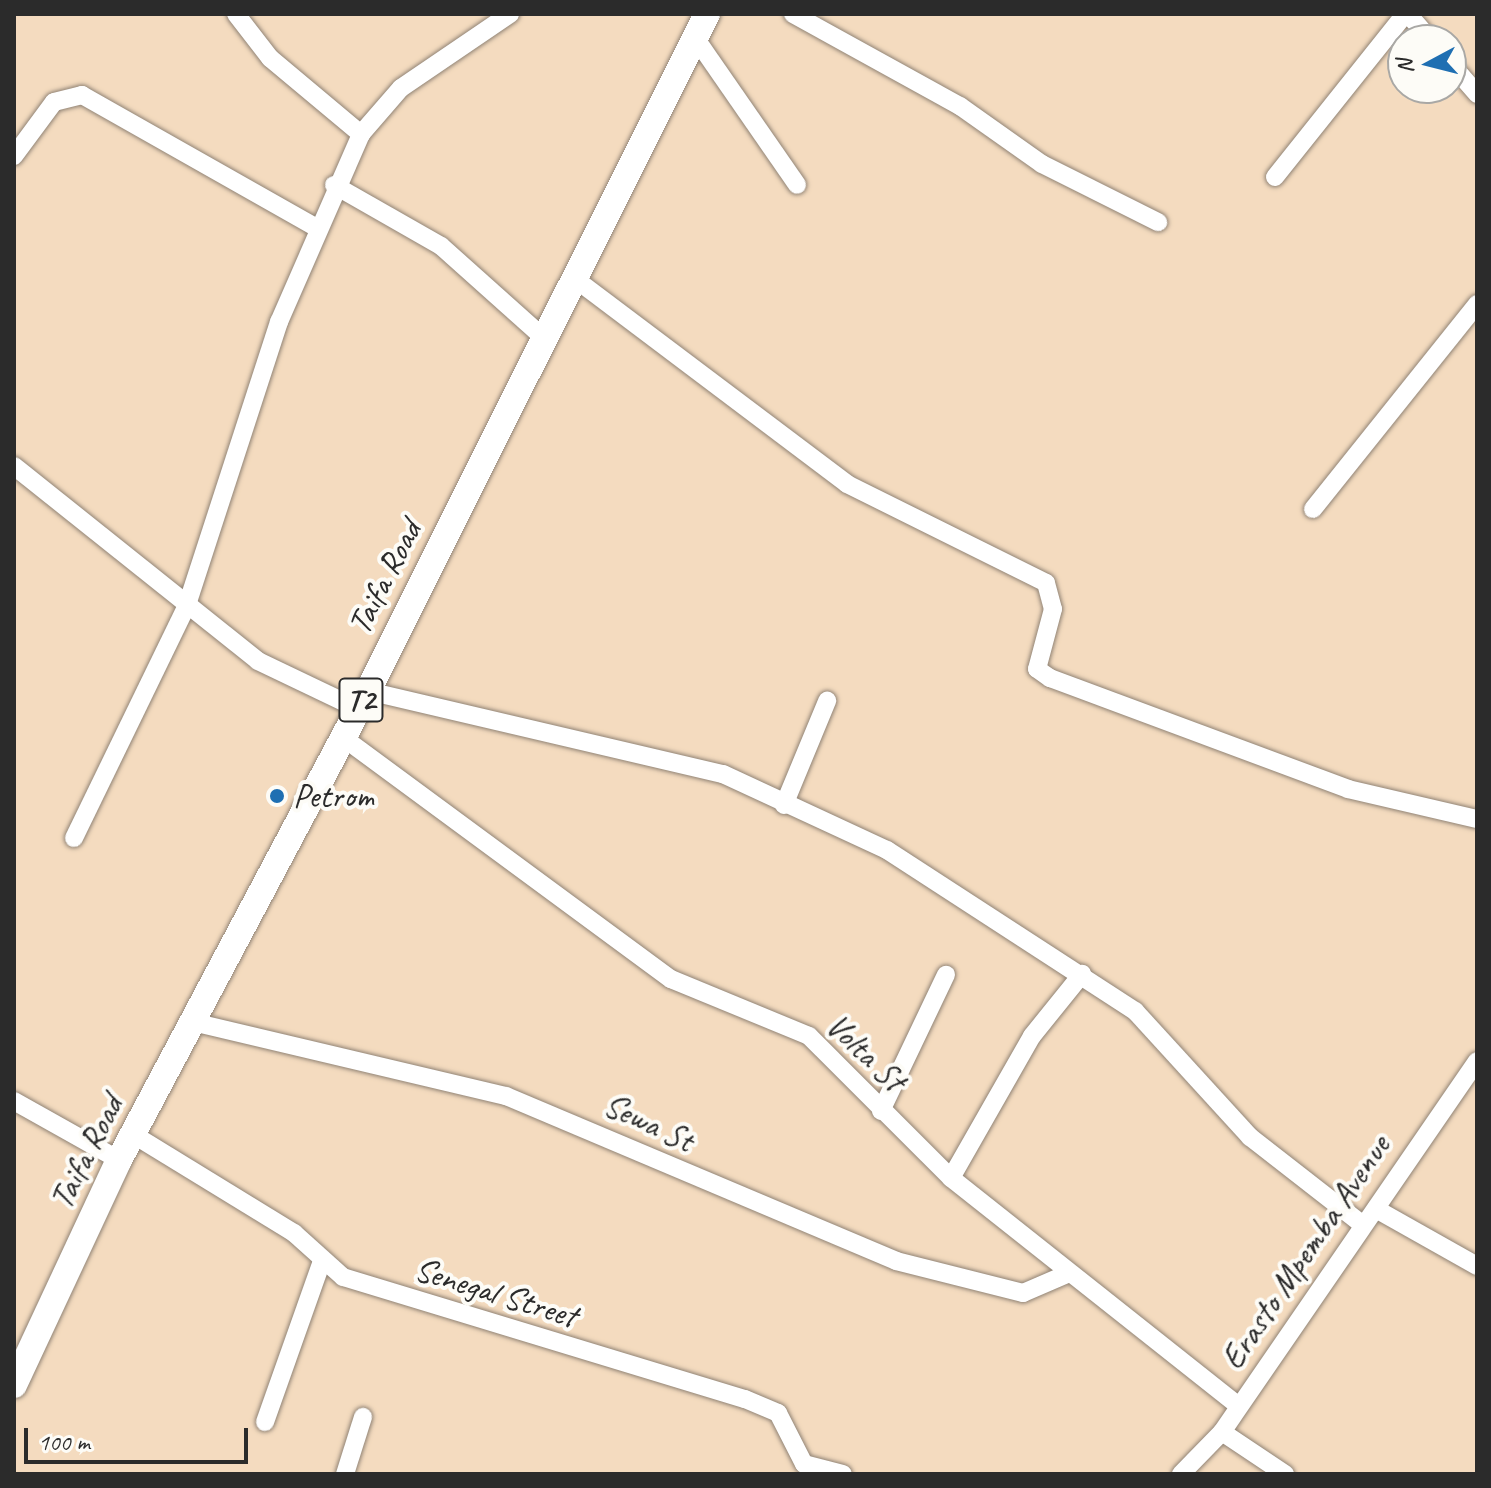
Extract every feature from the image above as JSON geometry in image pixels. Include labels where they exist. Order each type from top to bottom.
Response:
[{"type":"highway","name":"Taifa Road","points":[[14,1385],[119,1160],[362,700],[700,25]]},
{"type":"street","points":[[236,14],[270,58],[361,134]]},
{"type":"street","points":[[74,838],[187,605],[315,227],[334,185],[361,134],[401,88],[510,14]]},
{"type":"street","points":[[793,14],[960,106],[1042,164],[1158,222]]},
{"type":"street","points":[[1275,177],[1406,14]]},
{"type":"street","points":[[700,25],[797,185]]},
{"type":"street","points":[[14,156],[54,102],[82,95],[315,227]]},
{"type":"street","points":[[334,185],[441,246],[544,338]]},
{"type":"street","points":[[574,278],[847,484],[1046,583],[1055,593],[1037,669],[1050,678],[1348,789],[1477,819]]},
{"type":"street","points":[[1313,509],[1477,304]]},
{"type":"street","points":[[14,466],[258,661],[362,700],[635,749],[723,774],[784,805],[887,850],[1135,1011],[1250,1137],[1363,1225]]},
{"type":"street","points":[[784,805],[827,701]]},
{"type":"street","name":"Volta St","points":[[341,736],[671,979],[809,1036],[951,1178],[1067,1274],[1239,1406]]},
{"type":"street","points":[[951,1178],[1032,1036],[1082,974]]},
{"type":"street","points":[[881,1111],[946,975]]},
{"type":"street","name":"Sewa St","points":[[193,1022],[506,1096],[896,1261],[1023,1293],[1067,1274]]},
{"type":"street","name":"Erasto Mpemba Avenue","points":[[1181,1474],[1222,1432],[1477,1061]]},
{"type":"street","points":[[14,1101],[119,1160]]},
{"type":"street","name":"Senegal Street","points":[[134,1135],[282,1225],[322,1261],[373,1290],[778,1413],[804,1469],[843,1474]]},
{"type":"street","points":[[1376,1209],[1477,1266]]},
{"type":"street","points":[[265,1422],[322,1261]]},
{"type":"street","points":[[345,1474],[363,1417]]},
{"type":"street","points":[[1222,1432],[1285,1474]]},
{"type":"place","name":"Petrom","points":[[277,796]]}]
